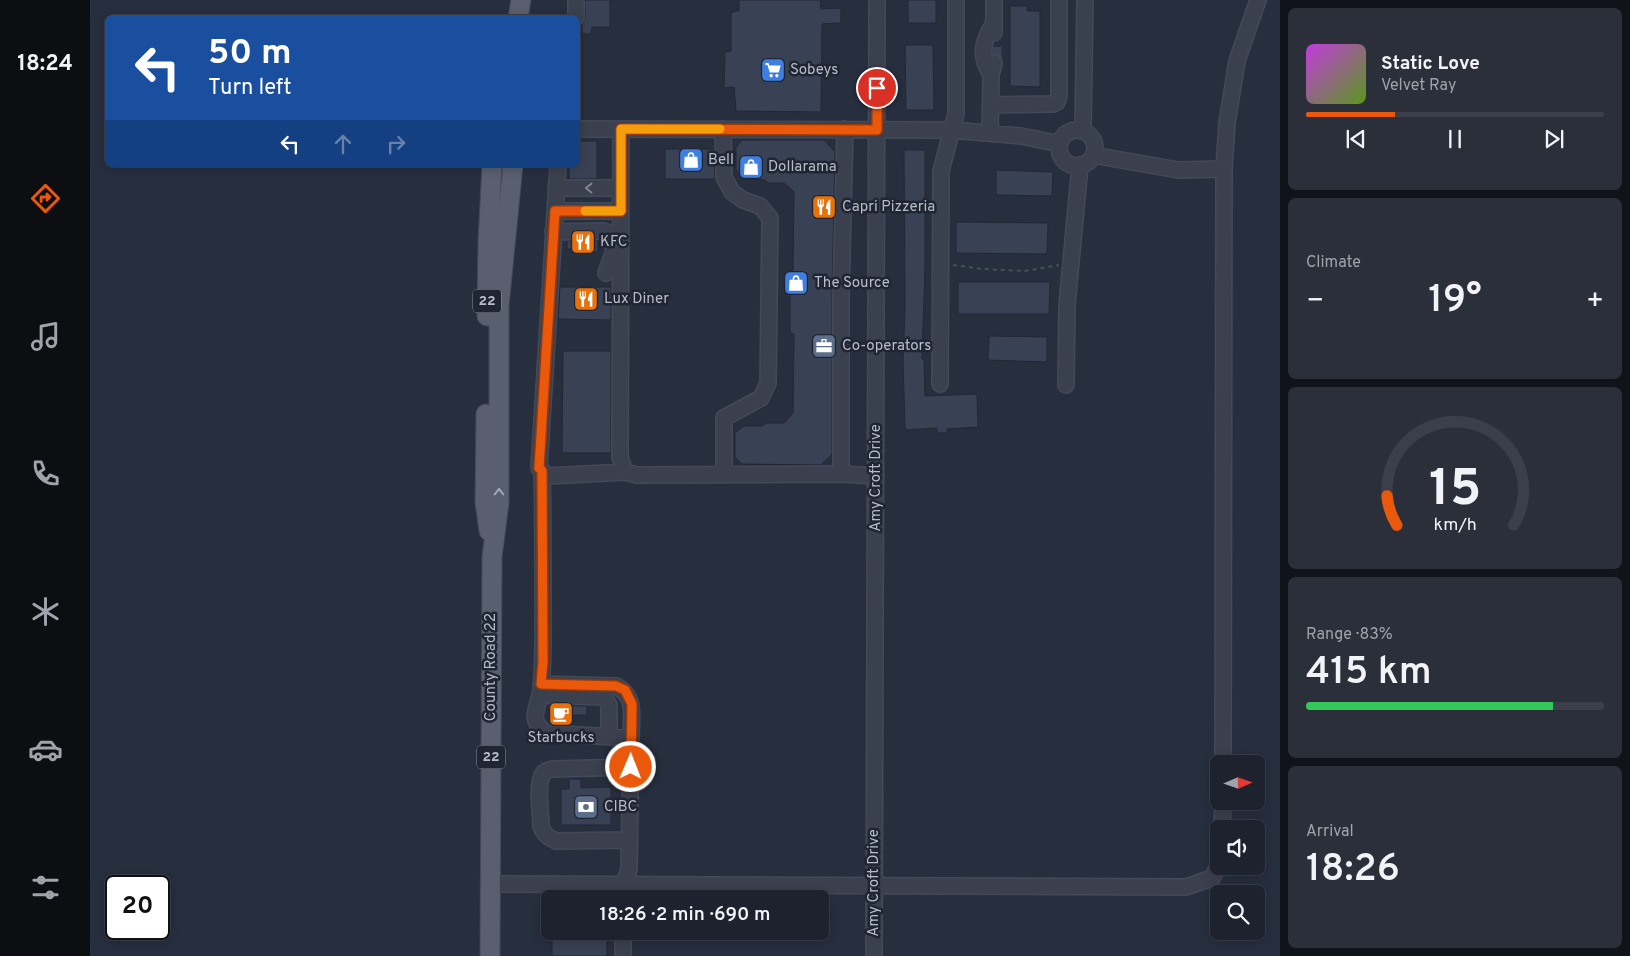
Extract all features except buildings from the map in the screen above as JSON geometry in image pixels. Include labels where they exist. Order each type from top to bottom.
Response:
[{"type":"main road","points":[[509,15],[511,0]]},
{"type":"main road","points":[[518,15],[521,0]]},
{"type":"main road","points":[[532,15],[534,0]]},
{"type":"main road","name":"County Road 22","points":[[492,167],[488,242],[485,502],[492,558]]},
{"type":"main road","points":[[499,306],[502,167]]},
{"type":"main road","name":"County Road 22","points":[[490,956],[492,558],[499,503],[499,306],[513,167]]},
{"type":"street","points":[[576,0],[576,15]]},
{"type":"street","name":"Amy Croft Drive","points":[[874,956],[877,0]]},
{"type":"street","points":[[940,384],[941,170],[956,114],[956,0]]},
{"type":"street","points":[[994,0],[994,47]]},
{"type":"street","points":[[990,105],[1053,104],[1057,102],[1059,96],[1059,0]]},
{"type":"street","points":[[1082,131],[1085,0]]},
{"type":"street","points":[[1223,755],[1224,169],[1227,123],[1237,61],[1258,0]]},
{"type":"street","points":[[990,133],[992,69],[985,65],[983,55],[984,43],[994,23]]},
{"type":"street","points":[[580,129],[952,130],[1021,136],[1060,144]]},
{"type":"street","points":[[621,129],[620,457],[625,472]]},
{"type":"street","points":[[723,129],[724,177],[732,192],[743,200],[760,206],[770,218],[768,384],[761,398],[724,418],[724,475]]},
{"type":"street","points":[[841,474],[841,297],[845,130]]},
{"type":"street","points":[[1071,131],[1082,131],[1092,138],[1094,144],[1093,155],[1090,160],[1080,166],[1074,166],[1064,160],[1060,144],[1066,134],[1071,131]]},
{"type":"street","points":[[1093,155],[1178,170],[1224,169]]},
{"type":"street","points":[[1066,384],[1067,305],[1080,166]]},
{"type":"street","points":[[558,167],[539,468],[542,471],[548,476],[625,472],[637,475],[841,474],[876,476]]},
{"type":"street","points":[[556,188],[621,188]]},
{"type":"street","points":[[555,211],[621,211]]},
{"type":"street","points":[[553,232],[604,231],[610,234],[614,251],[606,273]]},
{"type":"street","points":[[542,471],[543,662],[541,690],[535,710],[535,720],[539,728],[547,733],[631,738]]},
{"type":"street","points":[[541,690],[616,686],[625,690],[632,704],[629,869],[624,890]]},
{"type":"street","points":[[541,690],[604,697],[609,705],[609,736]]},
{"type":"street","points":[[629,840],[556,840],[548,837],[543,832],[541,826],[540,783],[546,771],[553,769],[631,767]]},
{"type":"street","points":[[829,890],[874,886],[1186,886],[1212,878],[1214,875]]},
{"type":"street","points":[[490,884],[590,890]]},
{"type":"street","points":[[623,940],[623,956]]},
{"type":"path","points":[[940,264],[1025,271],[1052,265],[1071,265]]},
{"type":"tunnel","points":[[994,47],[994,63]]},
{"type":"slow traffic","points":[[585,211],[621,211],[621,129],[720,129]]},
{"type":"place","name":"Sobeys","points":[[773,70]]},
{"type":"place","name":"Bell","points":[[691,160]]},
{"type":"place","name":"Dollarama","points":[[751,167]]},
{"type":"place","name":"Capri Pizzeria","points":[[824,207]]},
{"type":"place","name":"KFC","points":[[583,242]]},
{"type":"place","name":"The Source","points":[[796,283]]},
{"type":"place","name":"Lux Diner","points":[[586,299]]},
{"type":"place","name":"Co-operators","points":[[824,346]]},
{"type":"place","name":"Starbucks","points":[[561,714]]},
{"type":"place","name":"CIBC","points":[[586,807]]},
{"type":"route","points":[[631,767],[632,704],[625,690],[616,686],[541,684],[543,662],[542,471],[539,468],[555,211],[621,211],[621,129],[877,130],[877,88]]}]
